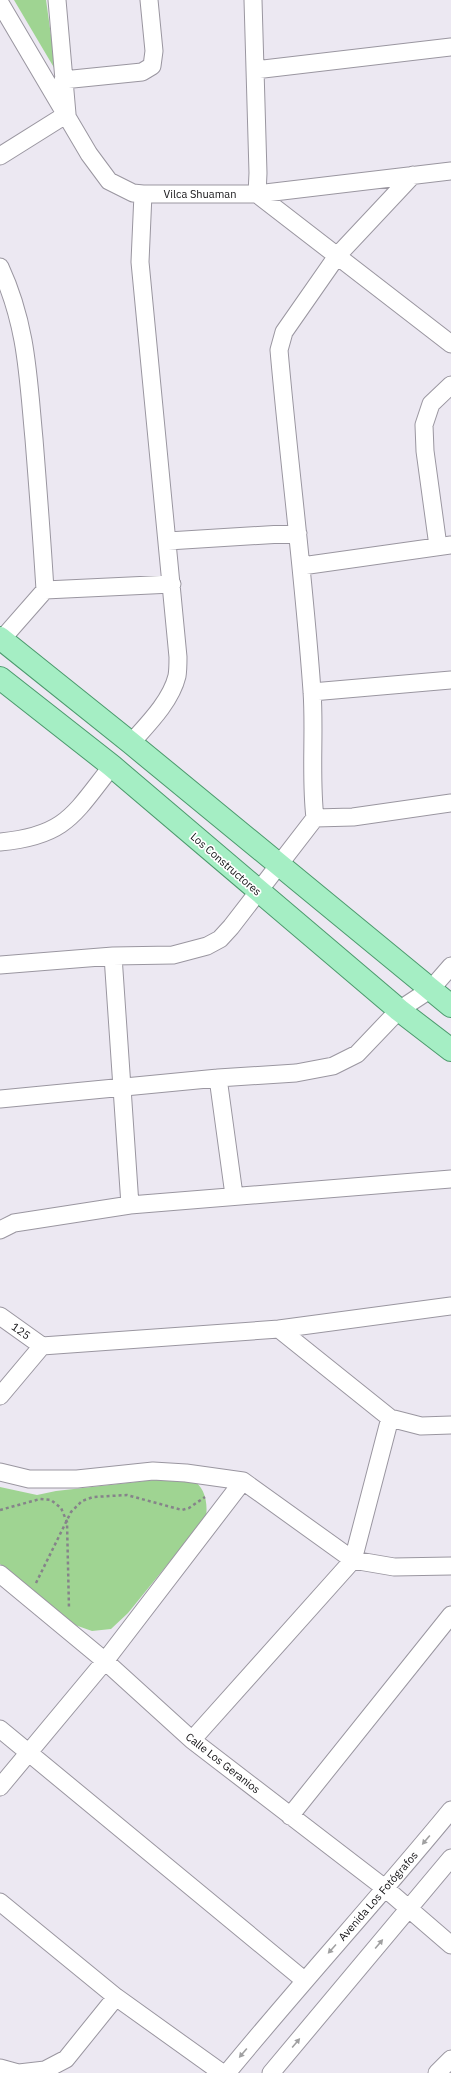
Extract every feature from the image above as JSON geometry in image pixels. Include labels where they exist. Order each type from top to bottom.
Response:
[{"type":"main road","points":[[1,638],[451,1006]]},
{"type":"main road","name":"Los Constructores","points":[[0,678],[112,766],[399,1010],[451,1050]]},
{"type":"street","points":[[0,156],[67,114],[57,0]]},
{"type":"street","points":[[63,80],[142,72],[152,66],[154,51],[149,0]]},
{"type":"street","points":[[253,0],[257,194],[451,344]]},
{"type":"street","name":"Vilca Shuaman","points":[[1,8],[67,114],[89,154],[109,181],[132,193],[257,194],[451,171]]},
{"type":"street","points":[[255,70],[451,47]]},
{"type":"street","points":[[0,965],[113,956],[173,955],[207,946],[220,939],[231,927],[315,818],[312,796],[315,740],[312,692],[302,566],[279,350],[284,332],[337,256],[413,175]]},
{"type":"street","points":[[131,743],[161,707],[177,676],[178,657],[140,262],[143,194]]},
{"type":"street","points":[[0,267],[12,292],[26,349],[45,590]]},
{"type":"street","points":[[302,566],[445,546],[425,451],[424,425],[431,404],[451,385]]},
{"type":"street","points":[[168,541],[298,533]]},
{"type":"street","points":[[1,638],[45,590],[172,584]]},
{"type":"street","points":[[312,692],[451,680]]},
{"type":"street","points":[[0,842],[35,837],[53,830],[71,818],[112,766]]},
{"type":"street","points":[[315,818],[353,817],[451,804]]},
{"type":"street","points":[[113,956],[130,1205]]},
{"type":"street","points":[[0,1099],[316,1070],[339,1063],[357,1054],[399,1010],[431,989],[451,966]]},
{"type":"street","points":[[218,1078],[234,1195]]},
{"type":"street","points":[[0,1230],[14,1223],[130,1205],[234,1195],[451,1179]]},
{"type":"street","points":[[0,1396],[42,1346],[279,1329],[451,1306]]},
{"type":"street","name":"125","points":[[0,1316],[42,1346]]},
{"type":"street","points":[[279,1329],[390,1418],[421,1426],[451,1425]]},
{"type":"street","points":[[192,1740],[353,1560],[390,1418]]},
{"type":"street","points":[[0,1472],[30,1479],[77,1479],[153,1471],[186,1473],[243,1481],[353,1560],[394,1567],[451,1566]]},
{"type":"street","points":[[0,1787],[105,1661],[243,1481]]},
{"type":"street","name":"Calle Los Geranios","points":[[0,1574],[105,1661],[192,1740],[386,1889],[451,1945]]},
{"type":"street","points":[[290,1816],[451,1615]]},
{"type":"street","points":[[0,1729],[30,1752],[304,1980]]},
{"type":"street","name":"Avenida Los Fotógrafos","points":[[227,2073],[304,1980],[386,1889],[451,1810]]},
{"type":"street","points":[[271,2073],[451,1858]]},
{"type":"street","points":[[0,1902],[116,1997],[222,2073]]},
{"type":"street","points":[[0,2068],[19,2073],[45,2070],[66,2059],[116,1997]]},
{"type":"street","points":[[437,2073],[451,2059]]},
{"type":"path","points":[[35,1587],[71,1512],[82,1501],[93,1497],[127,1495],[182,1510],[189,1508],[205,1497]]},
{"type":"path","points":[[0,1510],[40,1499],[51,1500],[61,1508],[67,1522],[69,1612]]},
{"type":"green space","points":[[14,0],[46,0],[56,71]]},
{"type":"green space","points":[[171,1478],[188,1478],[199,1486],[206,1500],[206,1517],[128,1613],[111,1629],[92,1631],[75,1625],[0,1564],[0,1487],[37,1495],[56,1491]]}]
